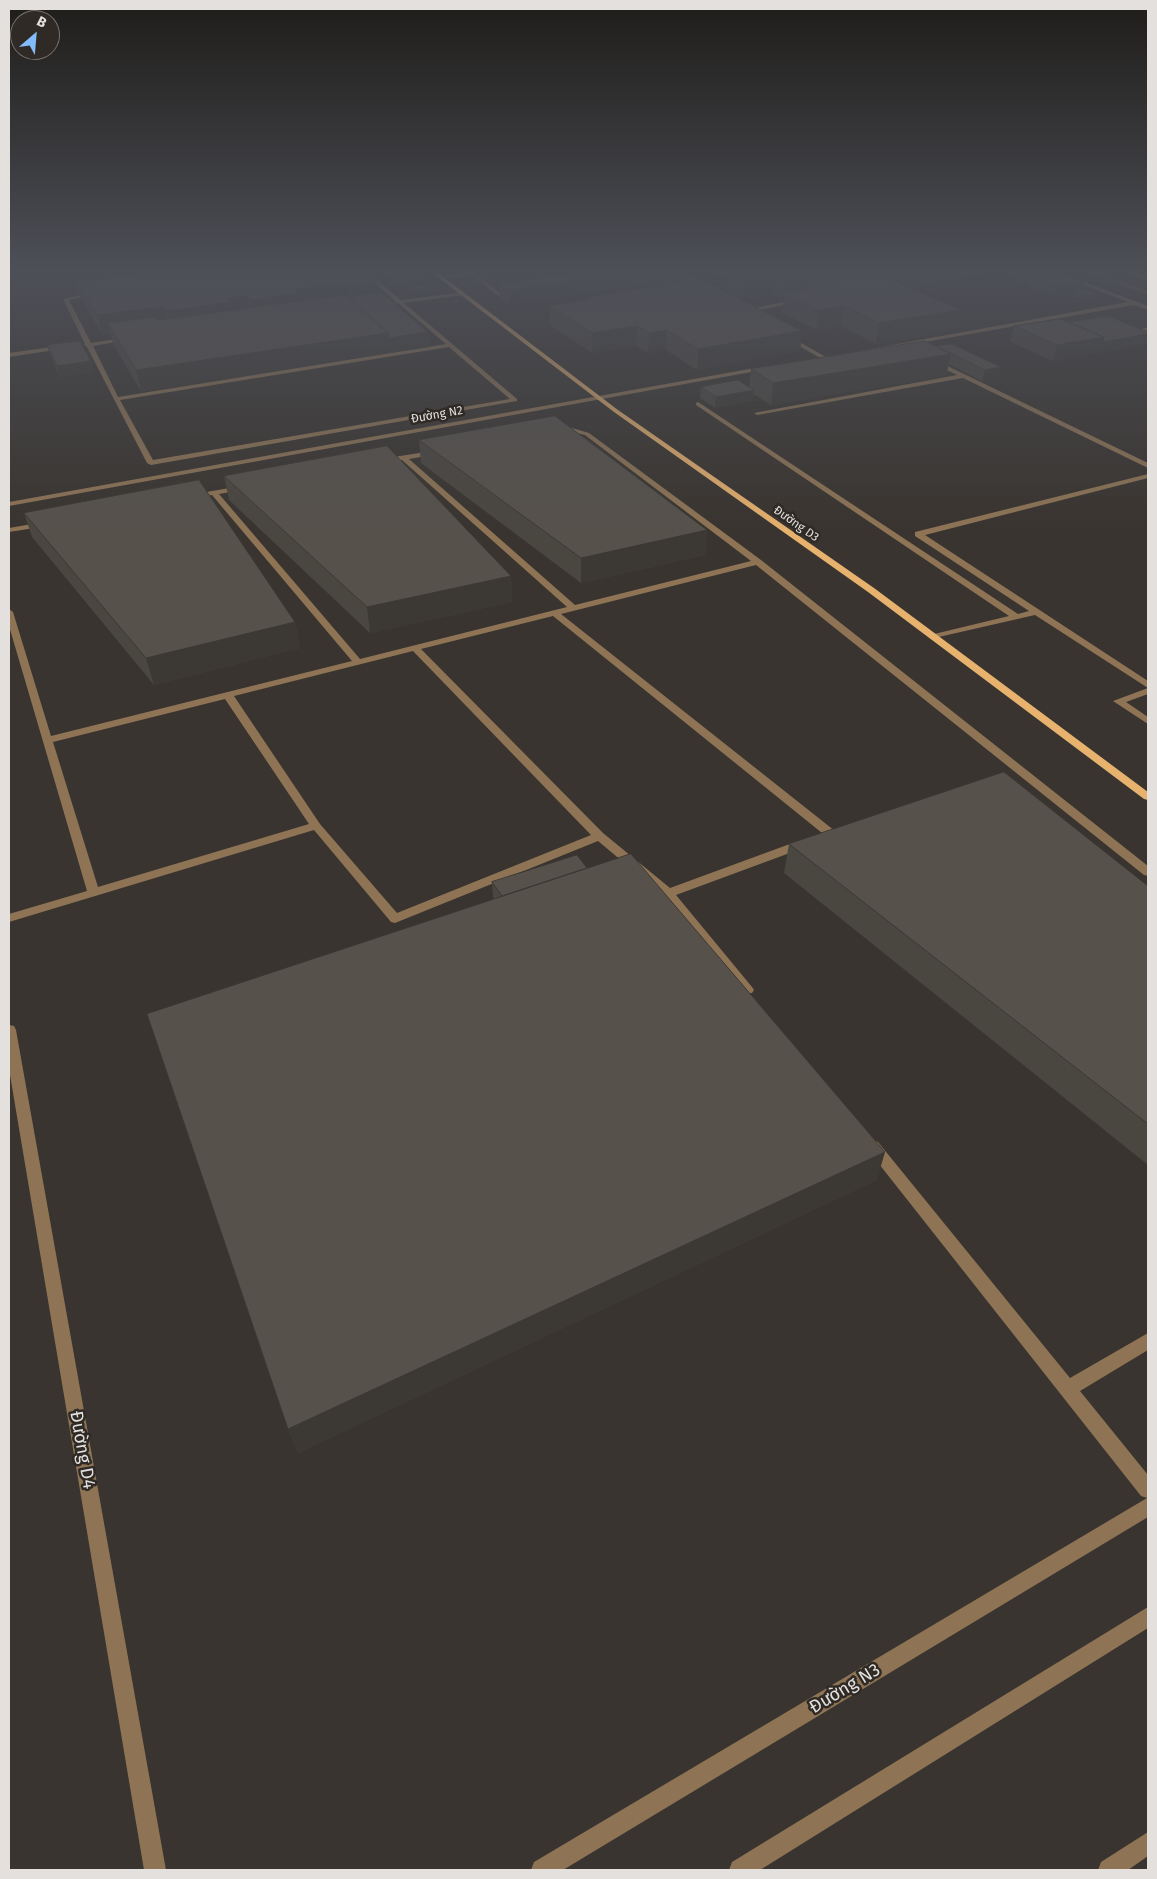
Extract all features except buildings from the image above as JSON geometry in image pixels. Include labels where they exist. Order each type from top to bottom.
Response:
[{"type":"main road","name":"Đường D3","points":[[545,357],[599,398],[933,637],[1148,797]]},
{"type":"street","points":[[93,357],[152,463],[515,400],[465,357]]},
{"type":"street","points":[[116,399],[378,357]]},
{"type":"street","points":[[814,360],[831,357]]},
{"type":"street","points":[[933,361],[1148,466]]},
{"type":"street","name":"Đường N2","points":[[9,504],[777,366]]},
{"type":"street","points":[[757,413],[964,376]]},
{"type":"street","points":[[698,404],[1016,617]]},
{"type":"street","points":[[548,431],[572,430],[588,434],[758,562],[1148,872]]},
{"type":"street","points":[[376,463],[443,450]]},
{"type":"street","points":[[404,458],[573,608]]},
{"type":"street","points":[[1148,476],[918,534],[1148,685]]},
{"type":"street","points":[[184,498],[252,486]]},
{"type":"street","points":[[214,493],[358,662]]},
{"type":"street","points":[[9,530],[58,521]]},
{"type":"street","points":[[47,740],[758,562]]},
{"type":"street","points":[[9,612],[94,892]]},
{"type":"street","points":[[933,637],[1037,612]]},
{"type":"street","points":[[554,613],[826,836],[668,893]]},
{"type":"street","points":[[415,648],[599,836],[668,893],[756,1001]]},
{"type":"street","points":[[1148,690],[1118,700],[1148,721]]},
{"type":"street","points":[[228,695],[316,826],[395,920],[599,836]]},
{"type":"street","points":[[9,918],[316,826]]},
{"type":"street","name":"Đường D4","points":[[9,1030],[155,1870]]},
{"type":"street","points":[[862,1133],[1069,1388],[1148,1489]]},
{"type":"street","points":[[1069,1388],[1148,1341]]},
{"type":"street","name":"Đường N3","points":[[542,1870],[1148,1507]]},
{"type":"street","points":[[740,1870],[1148,1617]]},
{"type":"street","points":[[1109,1870],[1148,1842]]}]
